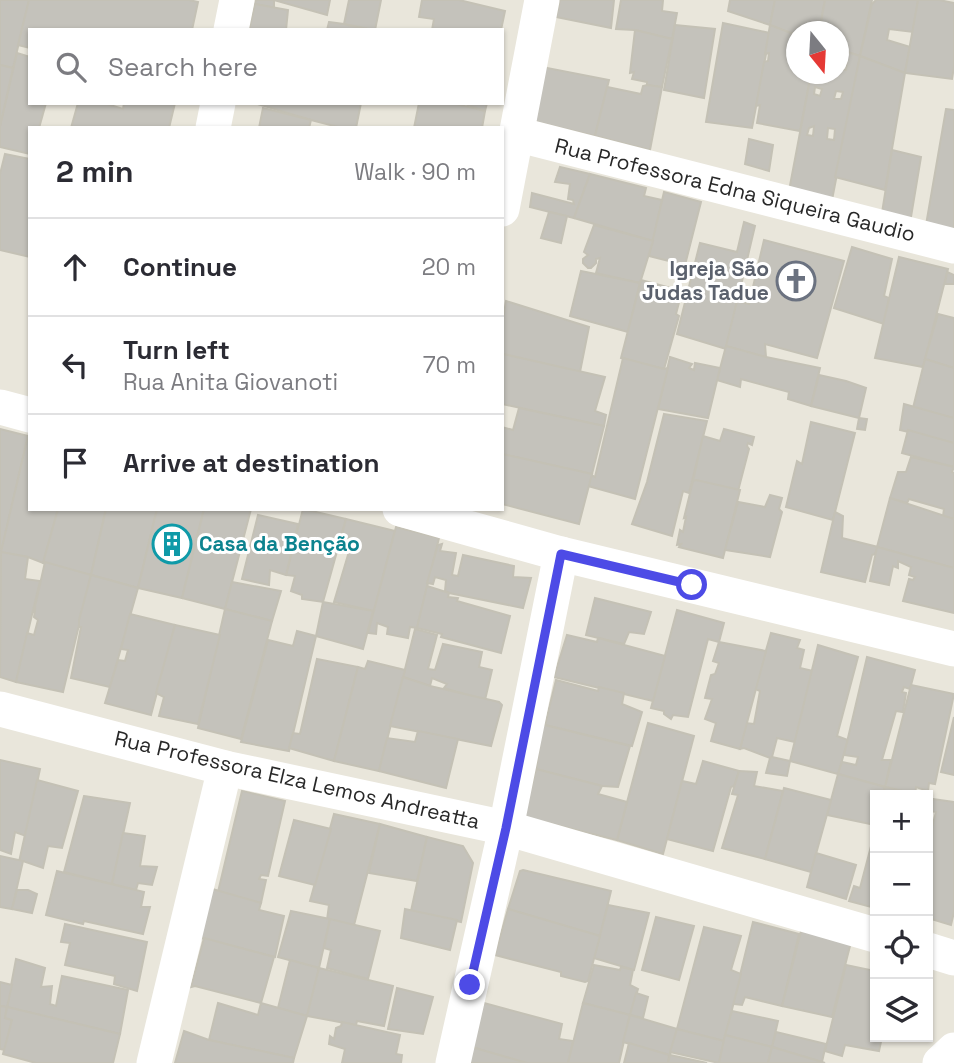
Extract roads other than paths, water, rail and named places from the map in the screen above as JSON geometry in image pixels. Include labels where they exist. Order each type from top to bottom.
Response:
[{"type":"street","points":[[231,28],[237,0]]},
{"type":"street","points":[[504,198],[542,0]]},
{"type":"street","points":[[214,126],[218,105]]},
{"type":"street","name":"Rua Professora Edna Siqueira Gaudio","points":[[516,134],[954,246]]},
{"type":"street","points":[[0,407],[28,414]]},
{"type":"street","points":[[415,511],[446,515],[561,554],[954,649]]},
{"type":"street","points":[[453,1063],[506,828],[561,554]]},
{"type":"street","name":"Rua Professora Elza Lemos Andreatta","points":[[0,709],[225,768],[506,828],[870,934]]},
{"type":"street","points":[[154,1063],[225,768]]},
{"type":"street","points":[[933,952],[954,958]]},
{"type":"street","points":[[940,1063],[954,1050]]},
{"type":"place","name":"Igreja São Judas Tadue","points":[[796,281]]},
{"type":"place","name":"Casa da Benção","points":[[172,544]]}]
